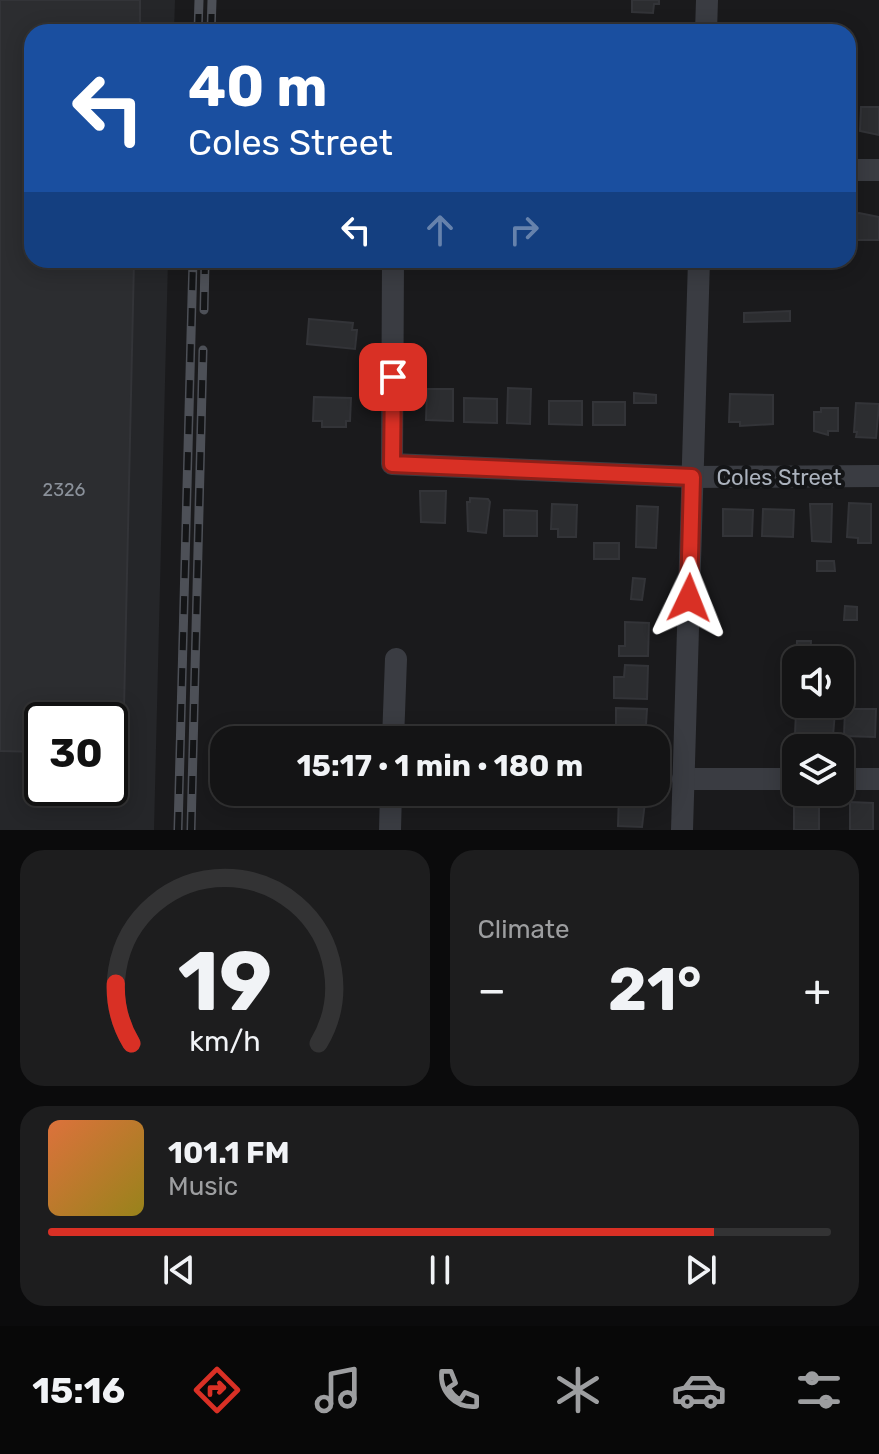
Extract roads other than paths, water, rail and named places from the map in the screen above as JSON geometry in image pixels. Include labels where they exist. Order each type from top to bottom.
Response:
[{"type":"street","points":[[706,24],[707,0]]},
{"type":"street","points":[[856,170],[879,170]]},
{"type":"street","name":"Coles Street","points":[[393,268],[392,464],[692,477],[879,476]]},
{"type":"street","points":[[682,830],[699,268]]},
{"type":"street","points":[[394,726],[396,659]]},
{"type":"street","points":[[683,779],[782,779]]},
{"type":"street","points":[[854,779],[879,779]]},
{"type":"street","points":[[390,830],[391,806]]},
{"type":"railway","points":[[198,24],[199,0]]},
{"type":"railway","points":[[211,24],[212,0]]},
{"type":"railway","points":[[178,830],[193,268]]},
{"type":"railway","points":[[204,310],[205,268]]},
{"type":"railway","points":[[191,830],[203,350]]}]
